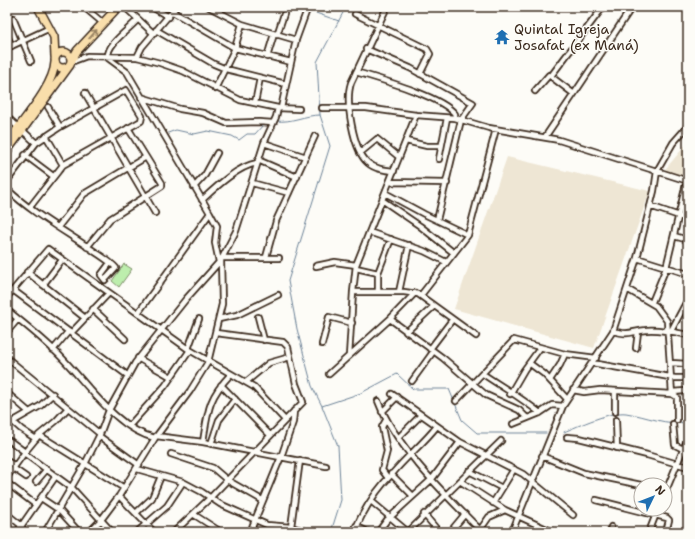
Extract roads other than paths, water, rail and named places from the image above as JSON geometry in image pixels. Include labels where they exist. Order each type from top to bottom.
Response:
[{"type":"highway","points":[[7,151],[54,74],[56,43],[50,28],[38,7]]},
{"type":"highway","points":[[7,143],[20,129],[70,64],[77,51],[118,7]]},
{"type":"highway","points":[[58,52],[67,52],[71,56],[70,64],[63,68],[58,67],[55,60],[58,52]]},
{"type":"street","points":[[84,7],[103,23]]},
{"type":"street","points":[[125,7],[155,32],[208,61],[226,69],[286,84]]},
{"type":"street","points":[[152,7],[168,17]]},
{"type":"street","points":[[137,57],[176,7]]},
{"type":"street","points":[[209,7],[242,24],[296,40]]},
{"type":"street","points":[[45,532],[85,464],[100,435],[109,410],[127,375],[160,330],[221,260],[236,231],[257,162],[280,108],[296,40],[308,7]]},
{"type":"street","points":[[387,7],[348,90],[348,107],[360,153],[363,158],[373,166],[394,172]]},
{"type":"street","points":[[552,76],[603,7]]},
{"type":"street","points":[[545,137],[632,7]]},
{"type":"street","points":[[173,12],[235,48],[291,62]]},
{"type":"street","points":[[267,57],[284,14]]},
{"type":"street","points":[[355,14],[427,49],[430,54],[420,74]]},
{"type":"street","points":[[13,18],[32,61]]},
{"type":"street","points":[[89,532],[101,520],[119,496],[156,437],[190,391],[208,362],[222,303],[221,260],[215,243],[217,226],[127,72],[108,58],[107,52],[113,43],[138,19]]},
{"type":"street","points":[[216,89],[235,48],[242,24]]},
{"type":"street","points":[[7,36],[9,47],[50,28]]},
{"type":"street","points":[[366,49],[420,74],[473,102],[462,120],[437,220]]},
{"type":"street","points":[[70,64],[87,56],[97,55],[108,58],[137,57],[160,63],[183,72],[240,100],[280,108],[298,109]]},
{"type":"street","points":[[356,72],[427,96],[452,110],[455,114],[455,118]]},
{"type":"street","points":[[536,91],[547,75],[552,76],[574,94]]},
{"type":"street","points":[[254,103],[260,78]]},
{"type":"street","points":[[7,181],[36,143],[60,126],[126,90],[142,119],[63,165],[30,207]]},
{"type":"street","points":[[85,93],[155,213]]},
{"type":"street","points":[[141,97],[209,115],[226,123],[273,123]]},
{"type":"street","points":[[48,107],[60,126]]},
{"type":"street","points":[[322,108],[348,107],[455,118],[496,129],[545,137],[688,180],[666,268],[652,302]]},
{"type":"street","points":[[349,356],[356,266],[416,115]]},
{"type":"street","points":[[7,118],[36,143]]},
{"type":"street","points":[[439,159],[447,118]]},
{"type":"street","points":[[512,532],[563,406],[613,331],[636,258],[650,206],[657,171],[673,143],[688,126]]},
{"type":"street","points":[[87,247],[110,219],[146,198],[162,186],[162,183],[128,128]]},
{"type":"street","points":[[421,295],[468,235],[496,129]]},
{"type":"street","points":[[46,136],[63,165]]},
{"type":"street","points":[[266,257],[276,221],[315,136]]},
{"type":"street","points":[[360,153],[376,139],[399,157]]},
{"type":"street","points":[[406,140],[427,146],[441,146]]},
{"type":"street","points":[[264,143],[306,157]]},
{"type":"street","points":[[194,187],[205,175],[217,153]]},
{"type":"street","points":[[26,155],[53,176]]},
{"type":"street","points":[[58,227],[81,196],[146,157]]},
{"type":"street","points":[[202,200],[220,184],[242,168],[257,162],[297,177]]},
{"type":"street","points":[[390,182],[433,181],[447,183]]},
{"type":"street","points":[[252,182],[289,193]]},
{"type":"street","points":[[7,189],[110,263]]},
{"type":"street","points":[[385,193],[468,235]]},
{"type":"street","points":[[382,200],[420,226],[454,253]]},
{"type":"street","points":[[650,206],[688,219]]},
{"type":"street","points":[[138,313],[210,213]]},
{"type":"street","points":[[369,232],[409,246],[446,262]]},
{"type":"street","points":[[674,236],[688,240]]},
{"type":"street","points":[[378,292],[378,273],[391,239]]},
{"type":"street","points":[[399,292],[409,246]]},
{"type":"street","points":[[7,297],[46,249],[189,350],[246,382],[261,393],[285,420]]},
{"type":"street","points":[[221,260],[266,257],[279,258]]},
{"type":"street","points":[[636,258],[688,274]]},
{"type":"street","points":[[43,285],[62,260]]},
{"type":"street","points":[[316,266],[335,262],[356,266],[378,273]]},
{"type":"street","points":[[27,272],[85,318]]},
{"type":"street","points":[[627,289],[652,302],[666,317],[670,331],[672,393],[677,397],[677,420]]},
{"type":"street","points":[[13,290],[127,375]]},
{"type":"street","points":[[353,292],[399,292],[421,295],[452,320],[476,336]]},
{"type":"street","points":[[53,350],[109,293]]},
{"type":"street","points":[[329,374],[390,319],[415,293]]},
{"type":"street","points":[[219,319],[242,312],[278,295]]},
{"type":"street","points":[[670,331],[688,299]]},
{"type":"street","points":[[406,332],[434,306]]},
{"type":"street","points":[[94,309],[126,339]]},
{"type":"street","points":[[7,310],[53,350],[109,410],[142,434],[204,442],[326,466]]},
{"type":"street","points":[[258,317],[264,340]]},
{"type":"street","points":[[322,344],[329,318],[352,323]]},
{"type":"street","points":[[7,332],[18,319]]},
{"type":"street","points":[[129,426],[171,378],[189,350],[200,319]]},
{"type":"street","points":[[390,319],[432,350],[491,398],[519,410],[527,418]]},
{"type":"street","points":[[412,381],[452,320]]},
{"type":"street","points":[[613,331],[627,334],[638,332],[670,331],[688,335]]},
{"type":"street","points":[[174,532],[210,498],[253,452],[303,403],[296,384],[288,347],[283,342],[216,332]]},
{"type":"street","points":[[636,348],[638,332]]},
{"type":"street","points":[[456,401],[514,340],[594,361],[671,377],[688,378]]},
{"type":"street","points":[[510,394],[540,348]]},
{"type":"street","points":[[550,380],[565,354]]},
{"type":"street","points":[[246,382],[270,364],[290,356]]},
{"type":"street","points":[[7,358],[138,467],[161,476],[183,482],[210,498],[275,529],[291,527],[309,532]]},
{"type":"street","points":[[138,358],[154,368],[159,369],[171,378]]},
{"type":"street","points":[[529,363],[550,380],[567,399]]},
{"type":"street","points":[[671,363],[688,364]]},
{"type":"street","points":[[204,442],[209,406],[214,394],[231,374]]},
{"type":"street","points":[[483,374],[510,394],[523,400],[540,413]]},
{"type":"street","points":[[221,384],[270,435]]},
{"type":"street","points":[[573,390],[584,392],[600,390],[672,393],[685,391]]},
{"type":"street","points":[[615,391],[615,412]]},
{"type":"street","points":[[7,394],[29,412]]},
{"type":"street","points":[[7,425],[40,406],[52,394]]},
{"type":"street","points":[[392,394],[460,442],[514,469],[532,480],[573,515]]},
{"type":"street","points":[[382,412],[397,397]]},
{"type":"street","points":[[211,444],[219,420],[235,398]]},
{"type":"street","points":[[378,401],[386,420],[411,456],[481,531],[489,517],[505,510]]},
{"type":"street","points":[[513,424],[540,413],[552,405],[563,406]]},
{"type":"street","points":[[7,477],[24,452],[37,437],[56,421],[68,408]]},
{"type":"street","points":[[250,532],[281,457],[293,422],[294,411]]},
{"type":"street","points":[[399,437],[421,415]]},
{"type":"street","points":[[386,420],[382,427],[387,451],[382,470],[413,496]]},
{"type":"street","points":[[616,420],[617,448]]},
{"type":"street","points":[[12,421],[21,429],[85,464],[124,488]]},
{"type":"street","points":[[673,424],[675,445],[684,449]]},
{"type":"street","points":[[354,532],[371,501],[390,476],[411,456],[437,426]]},
{"type":"street","points":[[567,437],[579,438],[688,467]]},
{"type":"street","points":[[10,440],[72,488],[112,532]]},
{"type":"street","points":[[672,477],[688,440]]},
{"type":"street","points":[[371,501],[408,532],[424,514],[501,441]]},
{"type":"street","points":[[378,532],[390,517],[432,479],[460,442]]},
{"type":"street","points":[[171,454],[213,468],[221,473],[227,480],[262,500]]},
{"type":"street","points":[[542,456],[584,473],[633,483]]},
{"type":"street","points":[[291,527],[300,460]]},
{"type":"street","points":[[7,461],[26,477]]},
{"type":"street","points":[[36,482],[46,469]]},
{"type":"street","points":[[494,503],[514,469]]},
{"type":"street","points":[[469,471],[502,488]]},
{"type":"street","points":[[17,532],[56,476]]},
{"type":"street","points":[[136,513],[152,498],[161,476]]},
{"type":"street","points":[[460,480],[505,510],[553,532]]},
{"type":"street","points":[[137,532],[170,503],[183,482]]},
{"type":"street","points":[[7,483],[36,505]]},
{"type":"street","points":[[119,496],[154,532]]},
{"type":"street","points":[[41,498],[59,510],[79,532]]},
{"type":"street","points":[[596,500],[633,509]]},
{"type":"street","points":[[7,514],[22,526]]},
{"type":"street","points":[[193,514],[218,531]]},
{"type":"street","points":[[424,514],[440,532]]},
{"type":"street","points":[[450,532],[465,514]]},
{"type":"street","points":[[650,532],[655,517]]},
{"type":"street","points":[[661,517],[669,520],[666,532]]},
{"type":"street","points":[[356,526],[368,532]]},
{"type":"waterway","points":[[279,7],[287,10],[305,10]]},
{"type":"waterway","points":[[322,406],[312,386],[297,329],[288,281],[330,146],[320,115],[317,62],[346,7]]},
{"type":"waterway","points":[[310,11],[339,21]]},
{"type":"waterway","points":[[276,121],[287,121],[320,115]]},
{"type":"waterway","points":[[168,133],[176,130],[194,134],[208,131],[232,136],[239,140],[247,134],[255,134],[264,124]]},
{"type":"waterway","points":[[331,532],[341,500],[338,446],[322,406],[361,393],[397,374],[413,389],[449,389],[462,420],[477,433],[546,433]]},
{"type":"waterway","points":[[564,432],[612,414],[620,413],[634,414],[664,422],[688,422]]},
{"type":"place","name":"Quintal Igreja Josafat (ex Maná)","points":[[502,37]]}]
